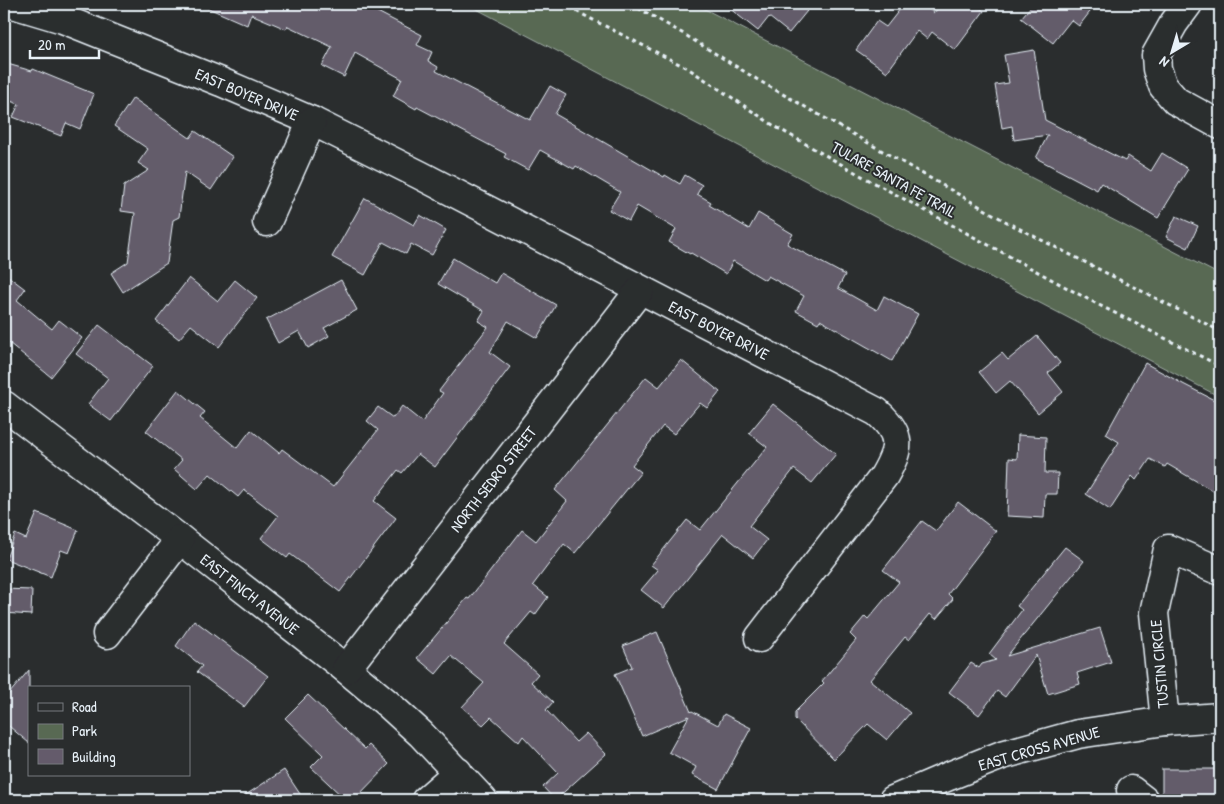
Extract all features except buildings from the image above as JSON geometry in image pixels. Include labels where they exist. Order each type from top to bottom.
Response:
[{"type":"street","name":"EAST BOYER DRIVE","points":[[13,4],[63,19],[221,82],[312,121],[877,412],[893,429],[897,449],[893,460],[884,476],[759,638]]},
{"type":"street","points":[[1188,4],[1174,23],[1156,55],[1157,69],[1163,86],[1176,101],[1220,125]]},
{"type":"street","name":"EAST BOYER DRIVE","points":[[267,222],[312,121]]},
{"type":"street","name":"NORTH SEDRO STREET","points":[[346,669],[640,290]]},
{"type":"street","name":"EAST FINCH AVENUE","points":[[4,405],[346,669],[421,734],[482,800]]},
{"type":"street","points":[[107,634],[180,539]]},
{"type":"street","name":"TUSTIN CIRCLE","points":[[1165,721],[1154,613],[1168,549],[1220,571]]},
{"type":"street","name":"EAST CROSS AVENUE","points":[[906,797],[1002,756],[1078,734],[1165,721],[1220,717]]},
{"type":"street","points":[[426,800],[458,772]]},
{"type":"path","name":"TULARE SANTA FE TRAIL","points":[[562,4],[689,69],[776,127],[860,175],[1095,303],[1220,366]]},
{"type":"path","name":"TULARE SANTA FE TRAIL","points":[[631,4],[766,84],[1014,226],[1220,331]]},
{"type":"green space","points":[[467,4],[695,4],[1220,275],[1220,397]]}]
